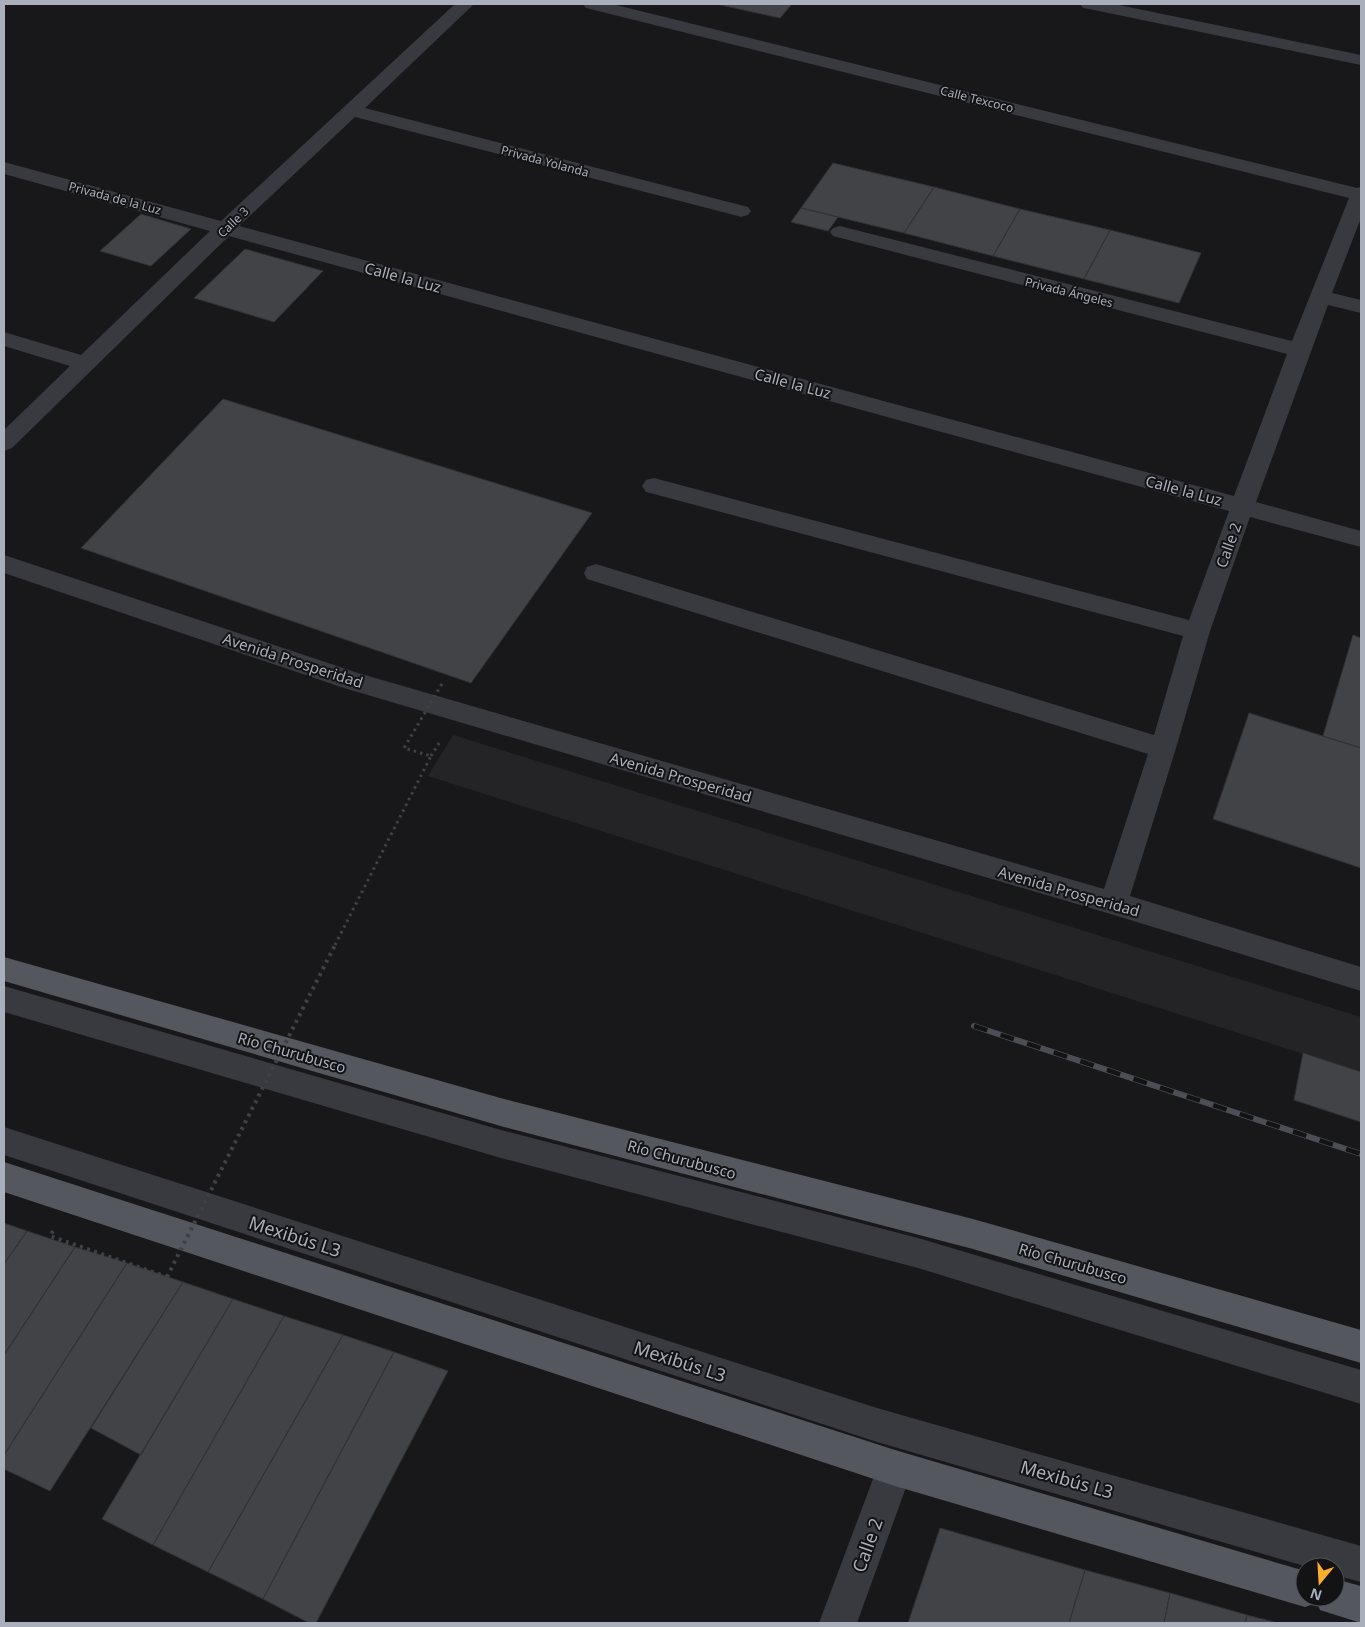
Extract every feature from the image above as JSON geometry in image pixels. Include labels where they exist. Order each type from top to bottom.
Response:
[{"type":"main road","name":"Río Churubusco","points":[[4,969],[494,1110],[973,1234],[1361,1346]]},
{"type":"main road","points":[[4,1177],[895,1468],[1295,1586]]},
{"type":"main road","points":[[1345,1600],[1361,1605]]},
{"type":"street","name":"Calle 3","points":[[4,443],[226,228],[465,4]]},
{"type":"street","name":"Calle Texcoco","points":[[592,4],[1361,194]]},
{"type":"street","points":[[1089,4],[1361,60]]},
{"type":"street","name":"Privada Yolanda","points":[[350,110],[741,211]]},
{"type":"street","name":"Privada de la Luz","points":[[4,168],[226,228]]},
{"type":"street","name":"Calle 2","points":[[1114,903],[1163,748],[1197,631],[1299,350],[1361,194]]},
{"type":"street","name":"Calle la Luz","points":[[226,228],[1361,539]]},
{"type":"street","name":"Privada Ángeles","points":[[840,232],[1299,350]]},
{"type":"street","points":[[1320,296],[1361,307]]},
{"type":"street","points":[[4,340],[86,364]]},
{"type":"street","points":[[654,486],[1197,631]]},
{"type":"street","name":"Avenida Prosperidad","points":[[4,564],[353,681],[1114,903],[1361,979]]},
{"type":"street","points":[[596,573],[1163,748]]},
{"type":"street","points":[[4,999],[502,1144],[918,1253],[1361,1387]]},
{"type":"street","name":"Mexibús L3","points":[[4,1141],[877,1425],[1361,1564]]},
{"type":"street","name":"Calle 2","points":[[838,1623],[895,1468]]},
{"type":"path","points":[[50,1236],[167,1277],[431,756],[404,748],[443,682]]},
{"type":"shaded area","points":[[453,735],[1361,1017],[1361,1072],[428,776]]},
{"type":"building","points":[[716,4],[792,4],[780,18]]},
{"type":"building","points":[[833,163],[934,187],[904,233],[801,208]]},
{"type":"building","points":[[934,187],[1020,209],[993,256],[904,233]]},
{"type":"building","points":[[801,208],[838,217],[828,231],[791,222]]},
{"type":"building","points":[[1020,209],[1110,230],[1084,279],[993,256]]},
{"type":"building","points":[[141,214],[191,229],[151,266],[100,251]]},
{"type":"building","points":[[1110,230],[1201,253],[1179,303],[1084,279]]},
{"type":"building","points":[[245,249],[323,271],[274,322],[194,298]]},
{"type":"building","points":[[223,399],[592,513],[471,683],[81,548]]},
{"type":"building","points":[[1353,635],[1361,638],[1361,748],[1323,736]]},
{"type":"building","points":[[1249,713],[1361,748],[1361,868],[1213,819]]},
{"type":"building","points":[[1303,1053],[1361,1072],[1361,1122],[1294,1100]]},
{"type":"building","points":[[4,1223],[27,1231],[4,1264]]},
{"type":"building","points":[[27,1231],[75,1247],[4,1355],[4,1264]]},
{"type":"building","points":[[75,1247],[127,1263],[4,1455],[4,1355]]},
{"type":"building","points":[[127,1263],[183,1282],[50,1491],[4,1469],[4,1455]]},
{"type":"building","points":[[183,1282],[233,1299],[141,1455],[91,1428]]},
{"type":"building","points":[[233,1299],[284,1316],[153,1545],[102,1519]]},
{"type":"building","points":[[284,1316],[343,1335],[208,1572],[153,1545]]},
{"type":"building","points":[[343,1335],[394,1352],[263,1599],[208,1572]]},
{"type":"building","points":[[394,1352],[448,1371],[316,1623],[309,1623],[263,1599]]},
{"type":"building","points":[[940,1528],[1085,1570],[1069,1623],[908,1623]]},
{"type":"building","points":[[1085,1570],[1170,1593],[1164,1623],[1069,1623]]},
{"type":"building","points":[[1170,1593],[1247,1615],[1245,1623],[1164,1623]]},
{"type":"building","points":[[1247,1615],[1278,1623],[1245,1623]]},
{"type":"railway","points":[[974,1026],[1361,1154]]}]
